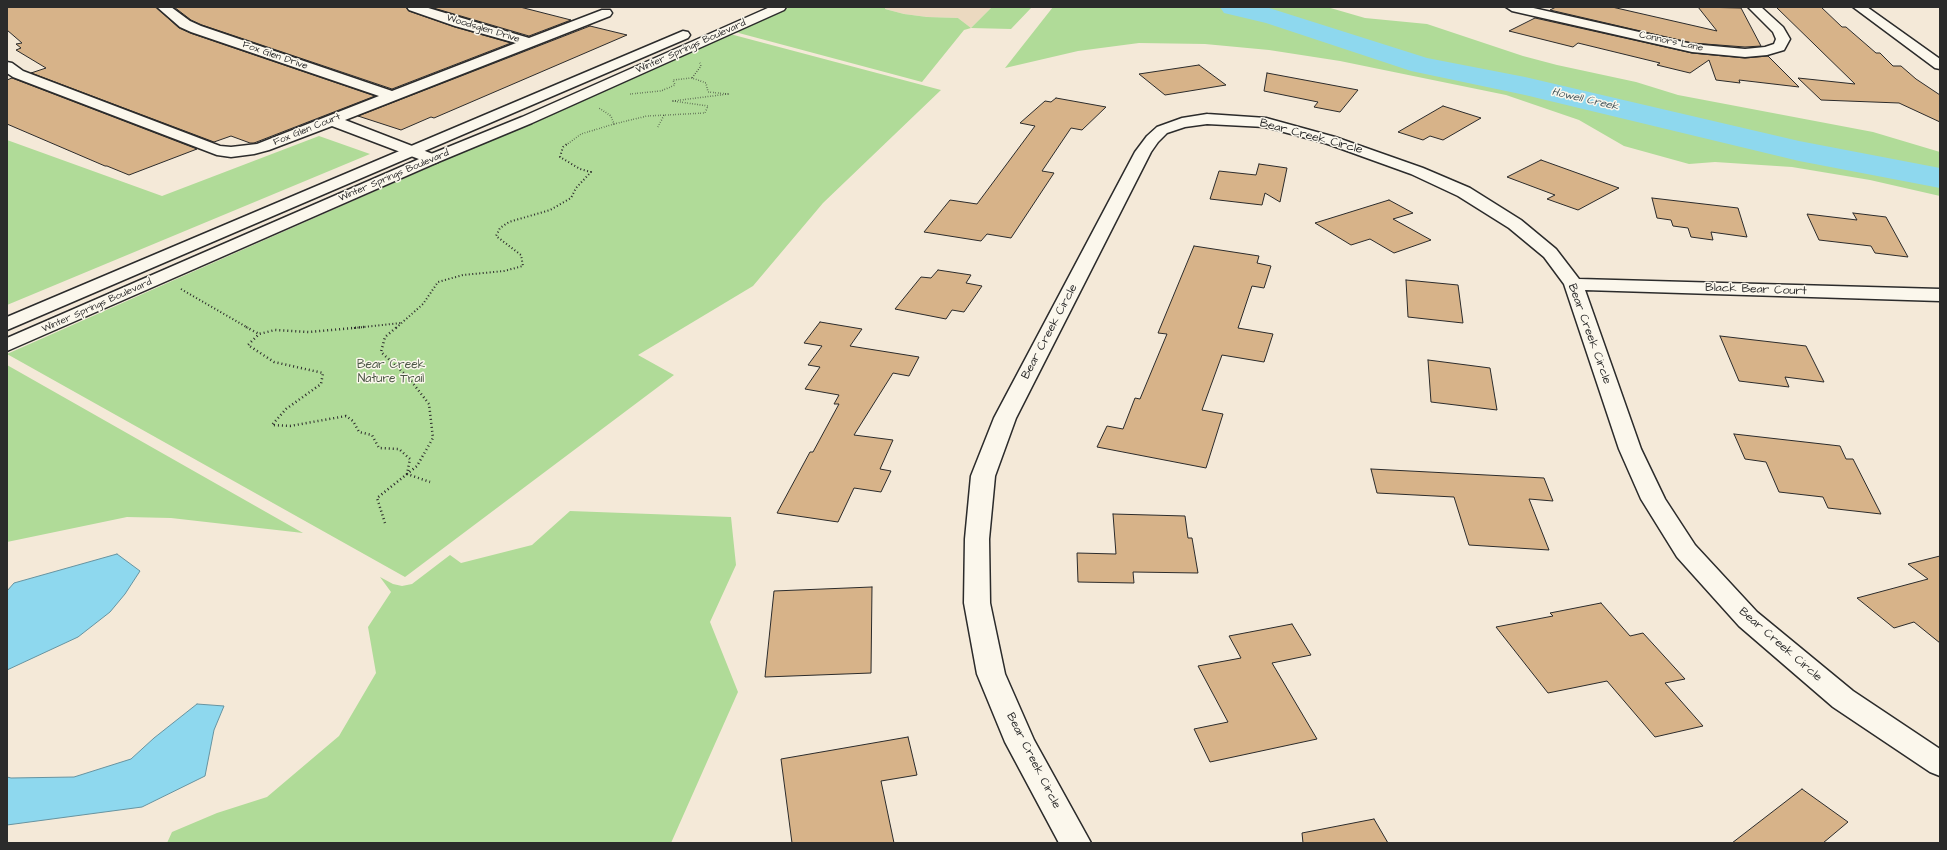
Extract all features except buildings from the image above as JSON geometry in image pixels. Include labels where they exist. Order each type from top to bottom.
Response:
[{"type":"street","name":"Fox Glen Drive","points":[[162,7],[185,24],[196,29],[392,96]]},
{"type":"street","name":"Woodsglen Drive","points":[[413,7],[460,24],[530,43]]},
{"type":"street","name":"Winter Springs Boulevard","points":[[7,324],[747,7]]},
{"type":"street","name":"Winter Springs Boulevard","points":[[7,345],[432,159],[527,120],[780,7]]},
{"type":"street","name":"Connors Lane","points":[[1512,7],[1692,48],[1745,53],[1767,52],[1779,47],[1783,39],[1778,30],[1754,7]]},
{"type":"street","points":[[1859,7],[1940,65]]},
{"type":"street","name":"Fox Glen Court","points":[[7,66],[26,76],[217,150],[231,152],[248,151],[263,147],[606,13]]},
{"type":"street","name":"Bear Creek Circle","points":[[1075,843],[1020,742],[991,674],[977,603],[977,539],[983,476],[1005,418],[1140,159],[1152,139],[1162,130],[1182,123],[1207,119],[1266,123],[1330,140],[1374,154],[1464,192],[1515,224],[1550,253],[1573,284],[1630,449],[1653,499],[1686,551],[1748,619],[1843,699],[1940,764]]},
{"type":"street","points":[[331,120],[432,159]]},
{"type":"street","name":"Black Bear Court","points":[[1573,284],[1940,295]]},
{"type":"path","points":[[692,78],[702,66],[698,59]]},
{"type":"path","points":[[385,523],[376,498],[417,466],[433,438],[429,404],[408,377],[387,359],[382,352],[385,337],[423,304],[438,282],[463,275],[504,271],[523,266],[521,255],[496,236],[500,228],[509,222],[550,210],[571,198],[576,188],[591,172],[580,169],[560,157],[563,147],[581,134],[647,116],[705,113],[708,106],[672,101],[728,94],[708,92],[706,83],[692,78],[673,80],[675,85],[661,90],[628,95]]},
{"type":"path","points":[[597,106],[610,116],[614,124]]},
{"type":"path","points":[[658,127],[664,115]]},
{"type":"path","points":[[187,292],[259,334]]},
{"type":"path","points":[[401,323],[309,332],[275,330],[259,334],[248,345],[274,362],[323,373],[321,384],[286,409],[272,425],[290,426],[346,416],[353,421],[358,432],[372,435],[379,448],[399,449],[410,459],[407,474]]},
{"type":"path","points":[[407,474],[430,482]]},
{"type":"shaded area","points":[[885,7],[992,7],[971,28],[958,18],[927,17],[904,14],[885,9]]},
{"type":"green space","points":[[790,7],[885,7],[885,9],[904,14],[927,17],[958,18],[971,28],[964,30],[922,82],[735,32]]},
{"type":"green space","points":[[992,7],[1032,7],[1011,29],[971,28]]},
{"type":"green space","points":[[1053,7],[1327,7],[1365,18],[1427,24],[1523,56],[1557,65],[1636,82],[1678,95],[1873,132],[1940,152],[1940,196],[1870,180],[1792,167],[1715,162],[1689,164],[1624,146],[1579,120],[1506,95],[1340,61],[1269,50],[1205,44],[1139,43],[1078,51],[1005,68]]},
{"type":"green space","name":"Bear Creek Nature Trail","points":[[730,34],[941,90],[823,203],[753,286],[638,355],[674,375],[405,577],[7,354]]},
{"type":"green space","points":[[319,136],[370,154],[7,305],[7,140],[162,196]]},
{"type":"green space","points":[[7,365],[303,533],[171,518],[127,517],[7,542]]},
{"type":"green space","points":[[570,511],[731,517],[736,565],[710,622],[738,692],[671,843],[167,843],[172,832],[217,813],[267,797],[339,736],[376,673],[368,627],[391,592],[380,577],[393,584],[402,586],[412,584],[450,555],[461,563],[532,545]]},
{"type":"water","points":[[117,554],[140,571],[125,594],[110,612],[78,637],[7,670],[7,591],[14,583]]},
{"type":"water","points":[[197,704],[224,706],[214,730],[205,776],[142,807],[7,825],[7,777],[74,777],[131,759],[154,738]]},
{"type":"waterway","name":"Howell Creek","points":[[1233,7],[1275,17],[1421,65],[1525,86],[1799,151],[1940,178]]}]
